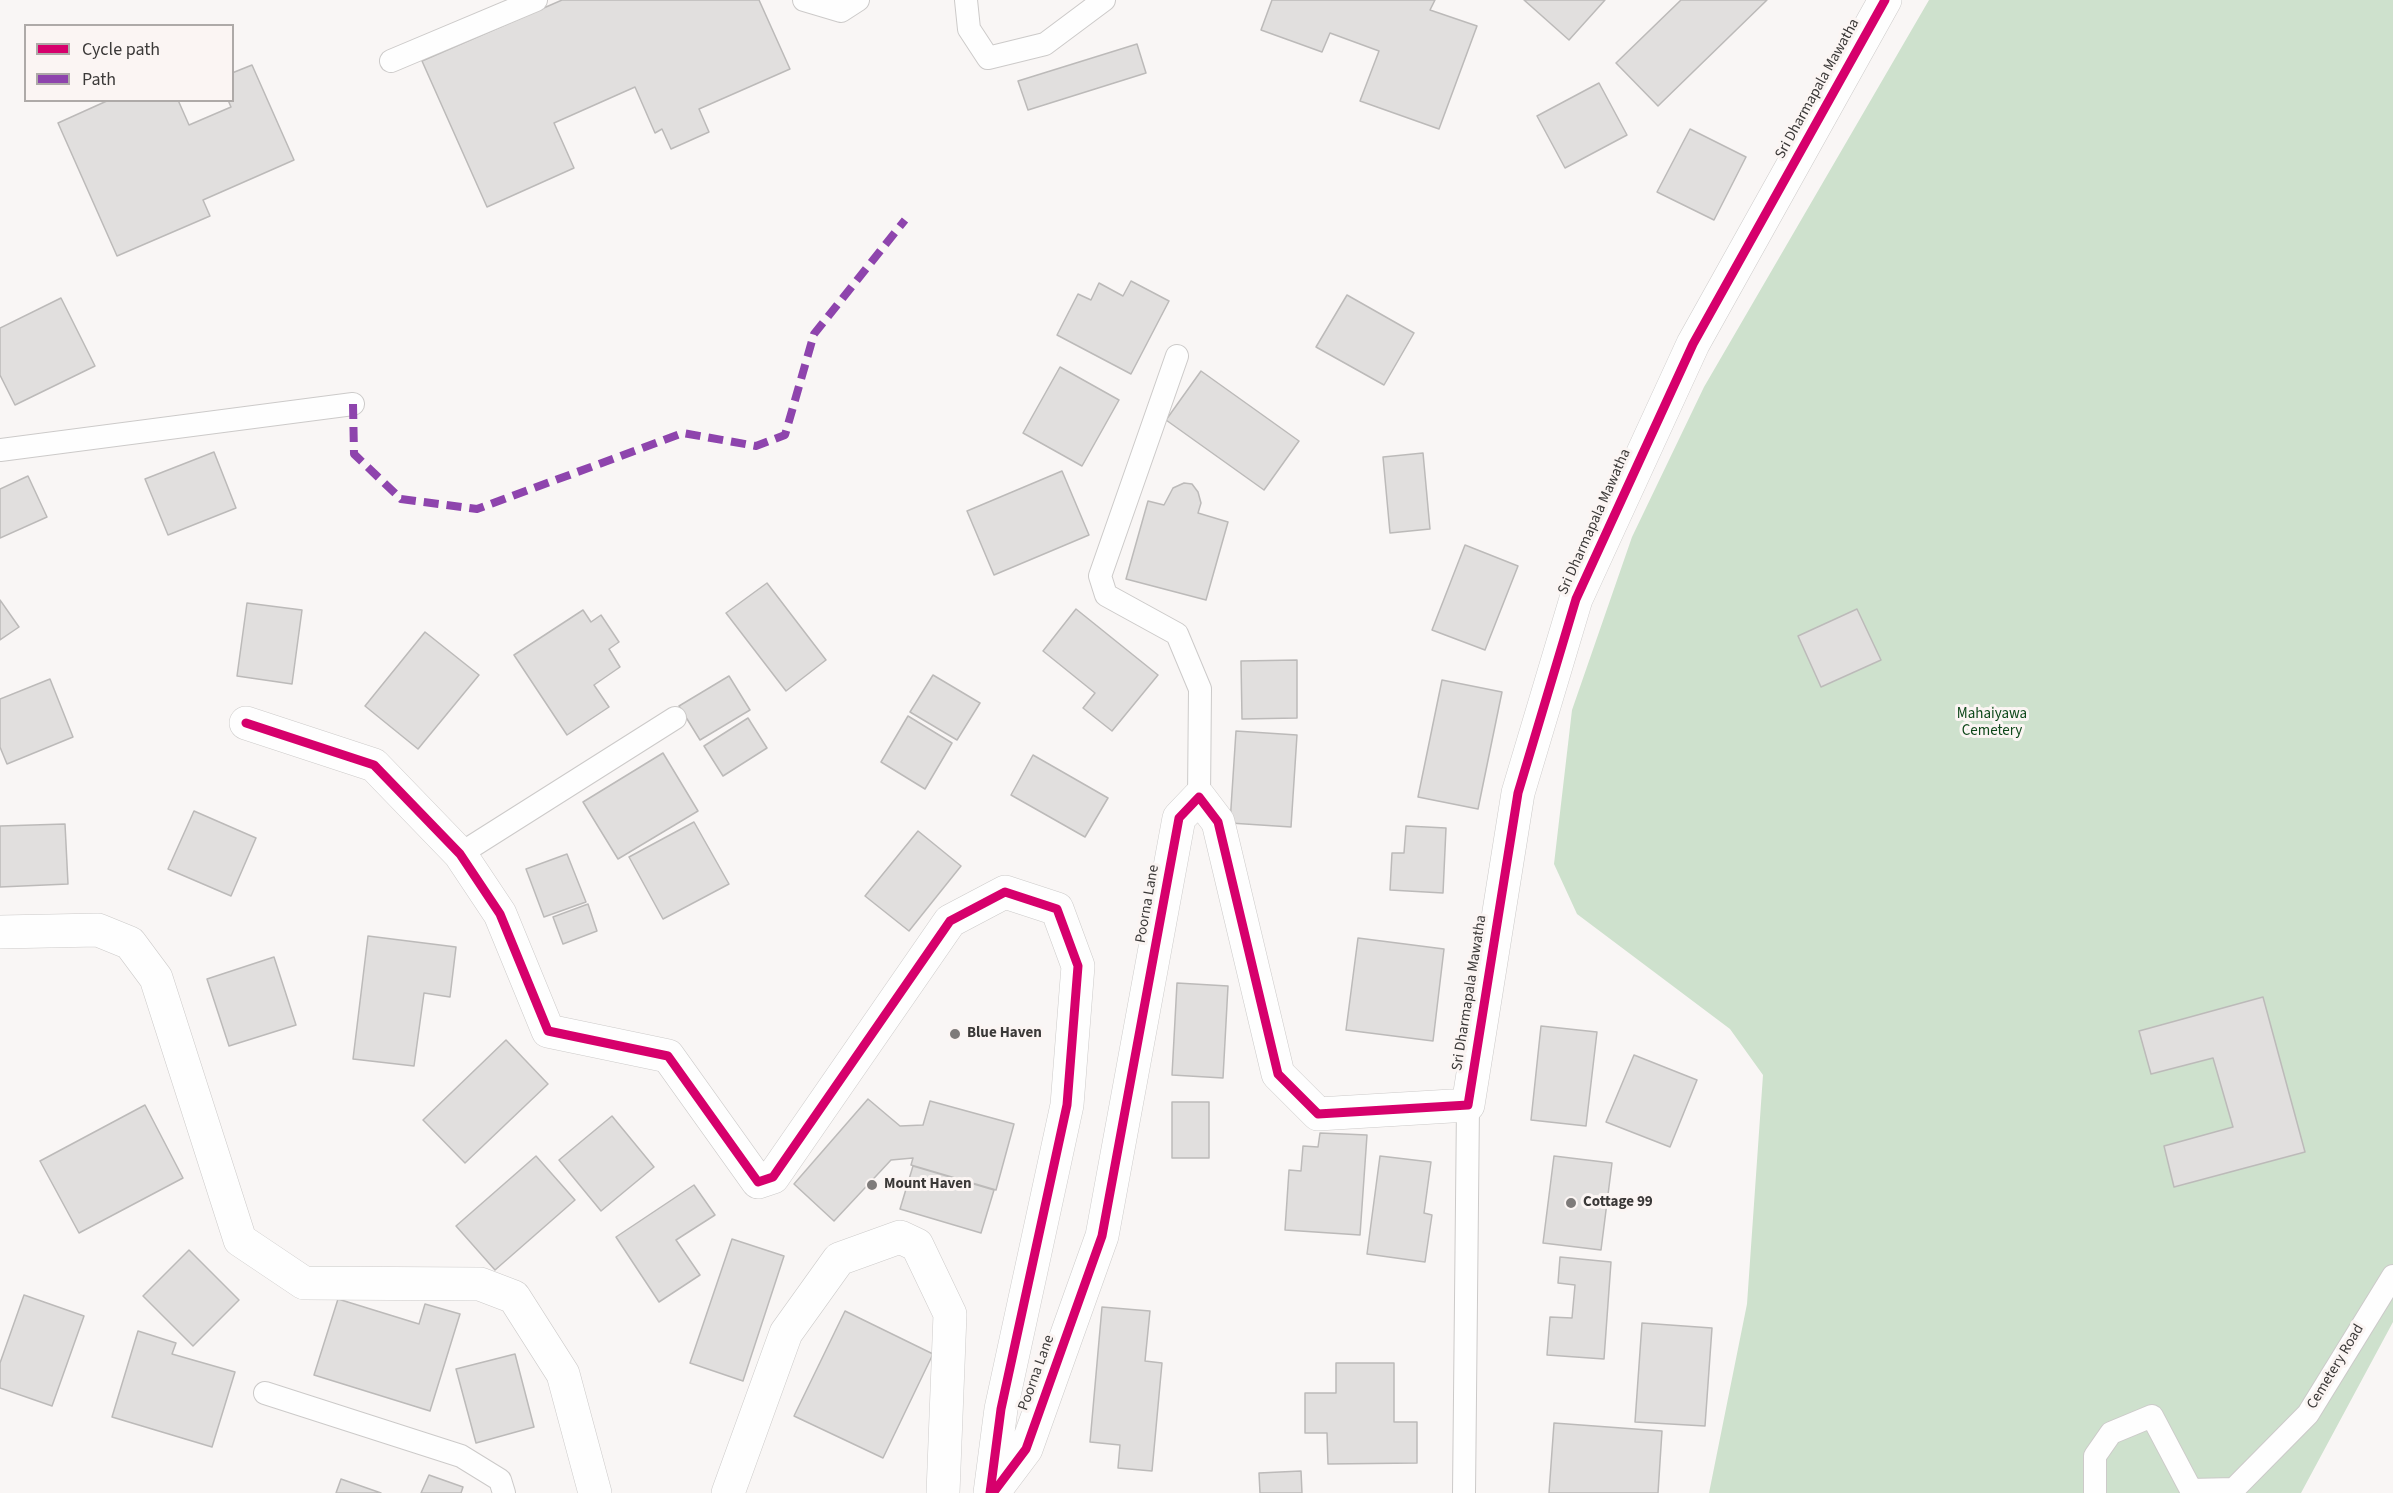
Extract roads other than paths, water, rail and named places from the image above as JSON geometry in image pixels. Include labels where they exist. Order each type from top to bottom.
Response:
[{"type":"street","name":"Sri Dharmapala Mawatha","points":[[1467,1105],[1518,793],[1576,599],[1692,344],[1885,0]]},
{"type":"street","points":[[246,723],[374,765],[460,854],[500,914],[548,1031],[668,1056],[758,1182],[773,1177],[950,921],[1005,892],[1057,909],[1078,966],[1067,1105],[1001,1409],[992,1493]]},
{"type":"street","points":[[1199,796],[1218,822],[1278,1074],[1318,1114],[1467,1105]]},
{"type":"street","name":"Poorna Lane","points":[[992,1493],[1026,1449],[1102,1236],[1179,818],[1199,796]]},
{"type":"street","points":[[0,932],[98,930],[130,943],[156,978],[240,1240],[304,1283],[480,1284],[514,1297],[563,1374],[595,1493]]},
{"type":"street","points":[[728,1493],[786,1333],[839,1259],[900,1237],[916,1245],[950,1314],[943,1493]]},
{"type":"lane","points":[[391,61],[536,0]]},
{"type":"lane","points":[[804,0],[841,11],[858,0]]},
{"type":"lane","points":[[966,0],[969,29],[988,58],[1045,44],[1104,0]]},
{"type":"lane","points":[[1177,356],[1100,576],[1106,595],[1177,634],[1200,689],[1199,796]]},
{"type":"lane","points":[[0,450],[353,404]]},
{"type":"lane","points":[[460,854],[675,718]]},
{"type":"lane","points":[[1464,1493],[1467,1105]]},
{"type":"lane","name":"Cemetery Road","points":[[2095,1493],[2095,1456],[2111,1433],[2152,1416],[2191,1490],[2234,1489],[2308,1414],[2393,1276]]},
{"type":"lane","points":[[265,1393],[461,1456],[500,1480],[504,1493]]},
{"type":"place","name":"Blue Haven","points":[[955,1034]]},
{"type":"place","name":"Mount Haven","points":[[872,1185]]},
{"type":"place","name":"Cottage 99","points":[[1571,1203]]},
{"type":"park label","name":"Mahaiyawa Cemetery","points":[[1992,724]]}]
